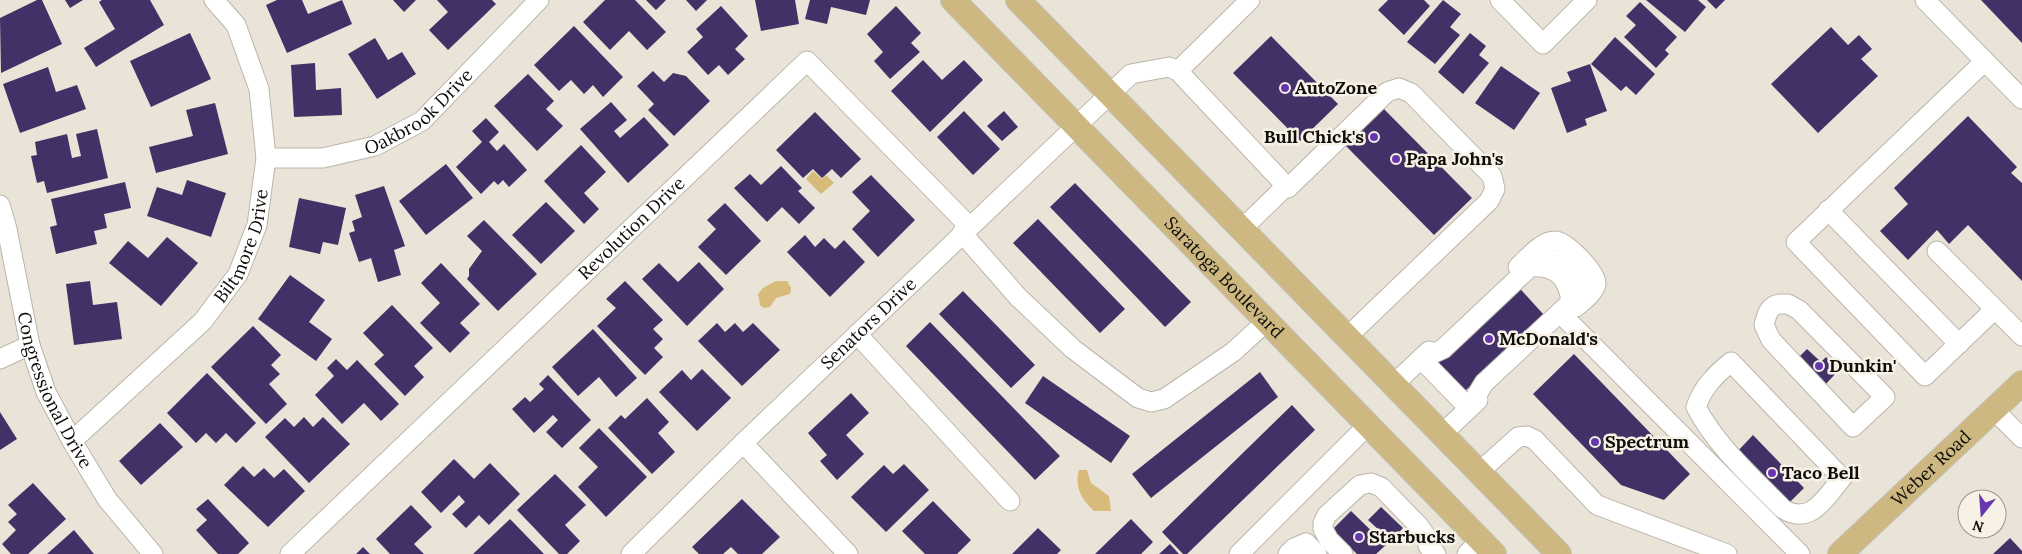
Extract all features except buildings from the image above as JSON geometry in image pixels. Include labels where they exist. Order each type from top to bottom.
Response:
[{"type":"main road","name":"Saratoga Boulevard","points":[[953,0],[1368,425],[1481,549]]},
{"type":"main road","points":[[1018,0],[1560,554]]},
{"type":"main road","name":"Weber Road","points":[[1846,552],[2022,383]]},
{"type":"street","name":"Biltmore Drive","points":[[72,441],[203,321],[238,274],[257,224],[266,158],[259,89],[236,25],[214,0]]},
{"type":"street","name":"Oakbrook Drive","points":[[266,158],[324,158],[375,146],[422,121],[539,0]]},
{"type":"street","points":[[1250,0],[1178,71],[1286,186]]},
{"type":"street","points":[[1500,0],[1542,44],[1587,0]]},
{"type":"street","points":[[1925,0],[2022,99]]},
{"type":"street","name":"Revolution Drive","points":[[290,554],[807,61],[966,230]]},
{"type":"street","points":[[1985,62],[1796,242],[1924,376],[1995,310]]},
{"type":"street","name":"Senators Drive","points":[[631,554],[743,443],[1130,74],[1169,67],[1178,71]]},
{"type":"street","points":[[1242,229],[1286,186],[1288,188],[1387,92],[1399,88],[1411,93],[1492,176],[1495,189],[1489,201],[1347,337]]},
{"type":"street","name":"Congressional Drive","points":[[0,205],[7,229],[30,345],[46,392],[72,441],[107,498],[153,554]]},
{"type":"street","points":[[1828,210],[1958,344]]},
{"type":"street","points":[[966,230],[1018,297],[1073,348],[1138,398],[1151,402],[1164,399],[1233,352],[1267,322]]},
{"type":"street","points":[[1394,384],[1542,245],[1554,241],[1564,243],[1594,275],[1596,282],[1594,290],[1568,310],[1442,434]]},
{"type":"street","points":[[1937,251],[2022,336]]},
{"type":"street","points":[[1421,359],[1443,349],[1530,267],[1544,266],[1551,268],[1568,287],[1568,310],[1800,554]]},
{"type":"street","points":[[1788,304],[1798,310],[1885,396],[1853,427],[1772,340],[1764,325],[1769,310],[1774,305],[1788,304]]},
{"type":"street","points":[[857,334],[1010,501]]},
{"type":"street","points":[[0,360],[30,345]]},
{"type":"street","points":[[1421,359],[1469,408]]},
{"type":"street","points":[[1732,362],[1842,478],[1811,512],[1804,515],[1792,515],[1783,509],[1726,452],[1696,407],[1701,392],[1714,376],[1732,362]]},
{"type":"street","points":[[1994,410],[2022,438]]},
{"type":"street","points":[[1239,554],[1368,425]]},
{"type":"street","points":[[1479,472],[1518,437],[1527,436],[1535,440],[1597,505],[1727,554]]},
{"type":"street","points":[[743,443],[848,554]]},
{"type":"street","points":[[1343,554],[1329,540],[1323,529],[1323,523],[1327,515],[1360,485],[1371,483],[1381,487],[1419,526],[1426,536],[1428,551]]},
{"type":"street","points":[[1288,554],[1294,548],[1306,543],[1317,554]]},
{"type":"shaded area","points":[[813,171],[822,179],[826,175],[834,183],[821,194],[806,179]]},
{"type":"shaded area","points":[[776,281],[787,281],[791,288],[790,294],[776,298],[770,307],[764,308],[760,305],[758,294],[763,288]]},
{"type":"shaded area","points":[[1079,470],[1087,470],[1091,483],[1109,496],[1111,511],[1094,511],[1086,502],[1078,488]]},
{"type":"place","name":"AutoZone","points":[[1285,88]]},
{"type":"place","name":"Bull Chick's","points":[[1374,137]]},
{"type":"place","name":"Papa John's","points":[[1396,159]]},
{"type":"place","name":"McDonald's","points":[[1489,339]]},
{"type":"place","name":"Dunkin'","points":[[1819,366]]},
{"type":"place","name":"Spectrum","points":[[1595,442]]},
{"type":"place","name":"Taco Bell","points":[[1772,473]]},
{"type":"place","name":"Starbucks","points":[[1359,537]]}]
